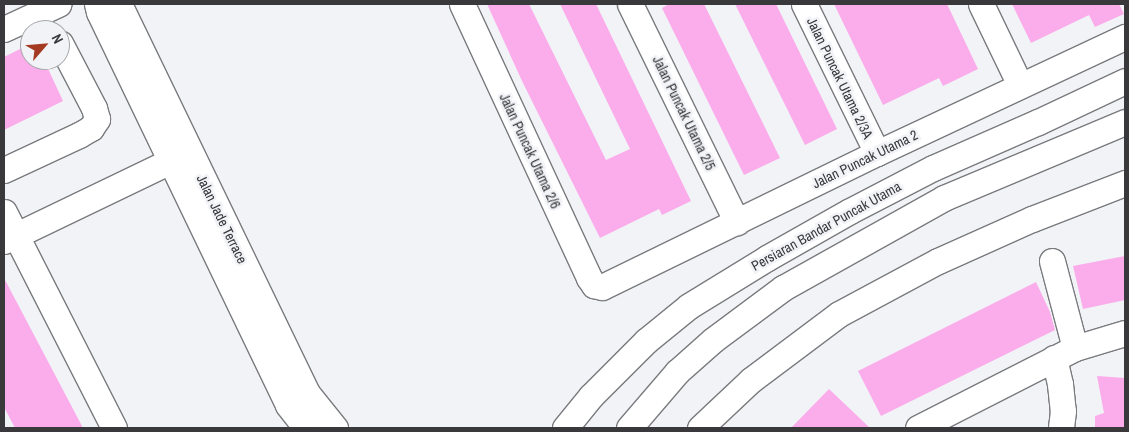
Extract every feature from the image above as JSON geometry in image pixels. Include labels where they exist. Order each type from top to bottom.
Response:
[{"type":"street","name":"Jalan Jade Terrace","points":[[97,4],[99,12],[288,405],[306,428]]},
{"type":"street","name":"Jalan Jade Terrace","points":[[119,4],[306,393],[335,428]]},
{"type":"street","name":"Jalan Puncak Utama 2/6","points":[[462,4],[590,278],[594,285],[608,285]]},
{"type":"street","name":"Jalan Puncak Utama 2/5","points":[[630,4],[737,222]]},
{"type":"street","name":"Jalan Puncak Utama 2/3A","points":[[804,4],[876,153]]},
{"type":"street","points":[[981,4],[1020,85]]},
{"type":"street","points":[[4,29],[52,15]]},
{"type":"street","name":"Jalan Puncak Utama 2","points":[[608,285],[876,153],[1125,37]]},
{"type":"street","points":[[4,170],[79,135],[91,128],[97,119],[94,108],[70,62]]},
{"type":"street","name":"Persiaran Bandar Puncak Utama","points":[[566,428],[591,396],[646,341],[689,306],[850,211],[933,168],[1125,81]]},
{"type":"street","points":[[629,428],[677,372],[713,340],[783,288],[865,240],[944,198],[1125,122]]},
{"type":"street","points":[[10,238],[170,161],[176,152],[180,130]]},
{"type":"street","points":[[170,161],[203,178]]},
{"type":"street","points":[[700,428],[751,380],[839,314],[938,261],[1032,219],[1125,183]]},
{"type":"street","points":[[4,212],[10,238],[114,428]]},
{"type":"street","points":[[1052,261],[1064,353],[1061,428]]},
{"type":"street","points":[[918,428],[1064,353],[1125,333]]},
{"type":"building","points":[[487,4],[529,4],[606,160],[630,149],[560,4],[596,4],[691,201],[662,215],[659,209],[600,238],[522,81]]},
{"type":"building","points":[[669,4],[704,4],[780,158],[744,175],[662,8]]},
{"type":"building","points":[[735,4],[776,4],[837,129],[805,145]]},
{"type":"building","points":[[834,4],[947,4],[978,69],[943,86],[939,78],[883,105]]},
{"type":"building","points":[[1012,4],[1119,4],[1124,14],[1095,27],[1089,15],[1031,43]]},
{"type":"building","points":[[20,49],[20,70],[49,70],[63,101],[4,130],[4,57]]},
{"type":"building","points":[[1125,256],[1125,300],[1083,309],[1073,266]]},
{"type":"building","points":[[4,278],[83,428],[15,428],[4,407]]},
{"type":"building","points":[[1036,282],[1050,312],[1055,330],[881,416],[858,371]]},
{"type":"building","points":[[1097,376],[1125,378],[1125,428],[1095,428],[1095,416],[1104,413]]},
{"type":"building","points":[[829,389],[870,428],[791,428]]}]
